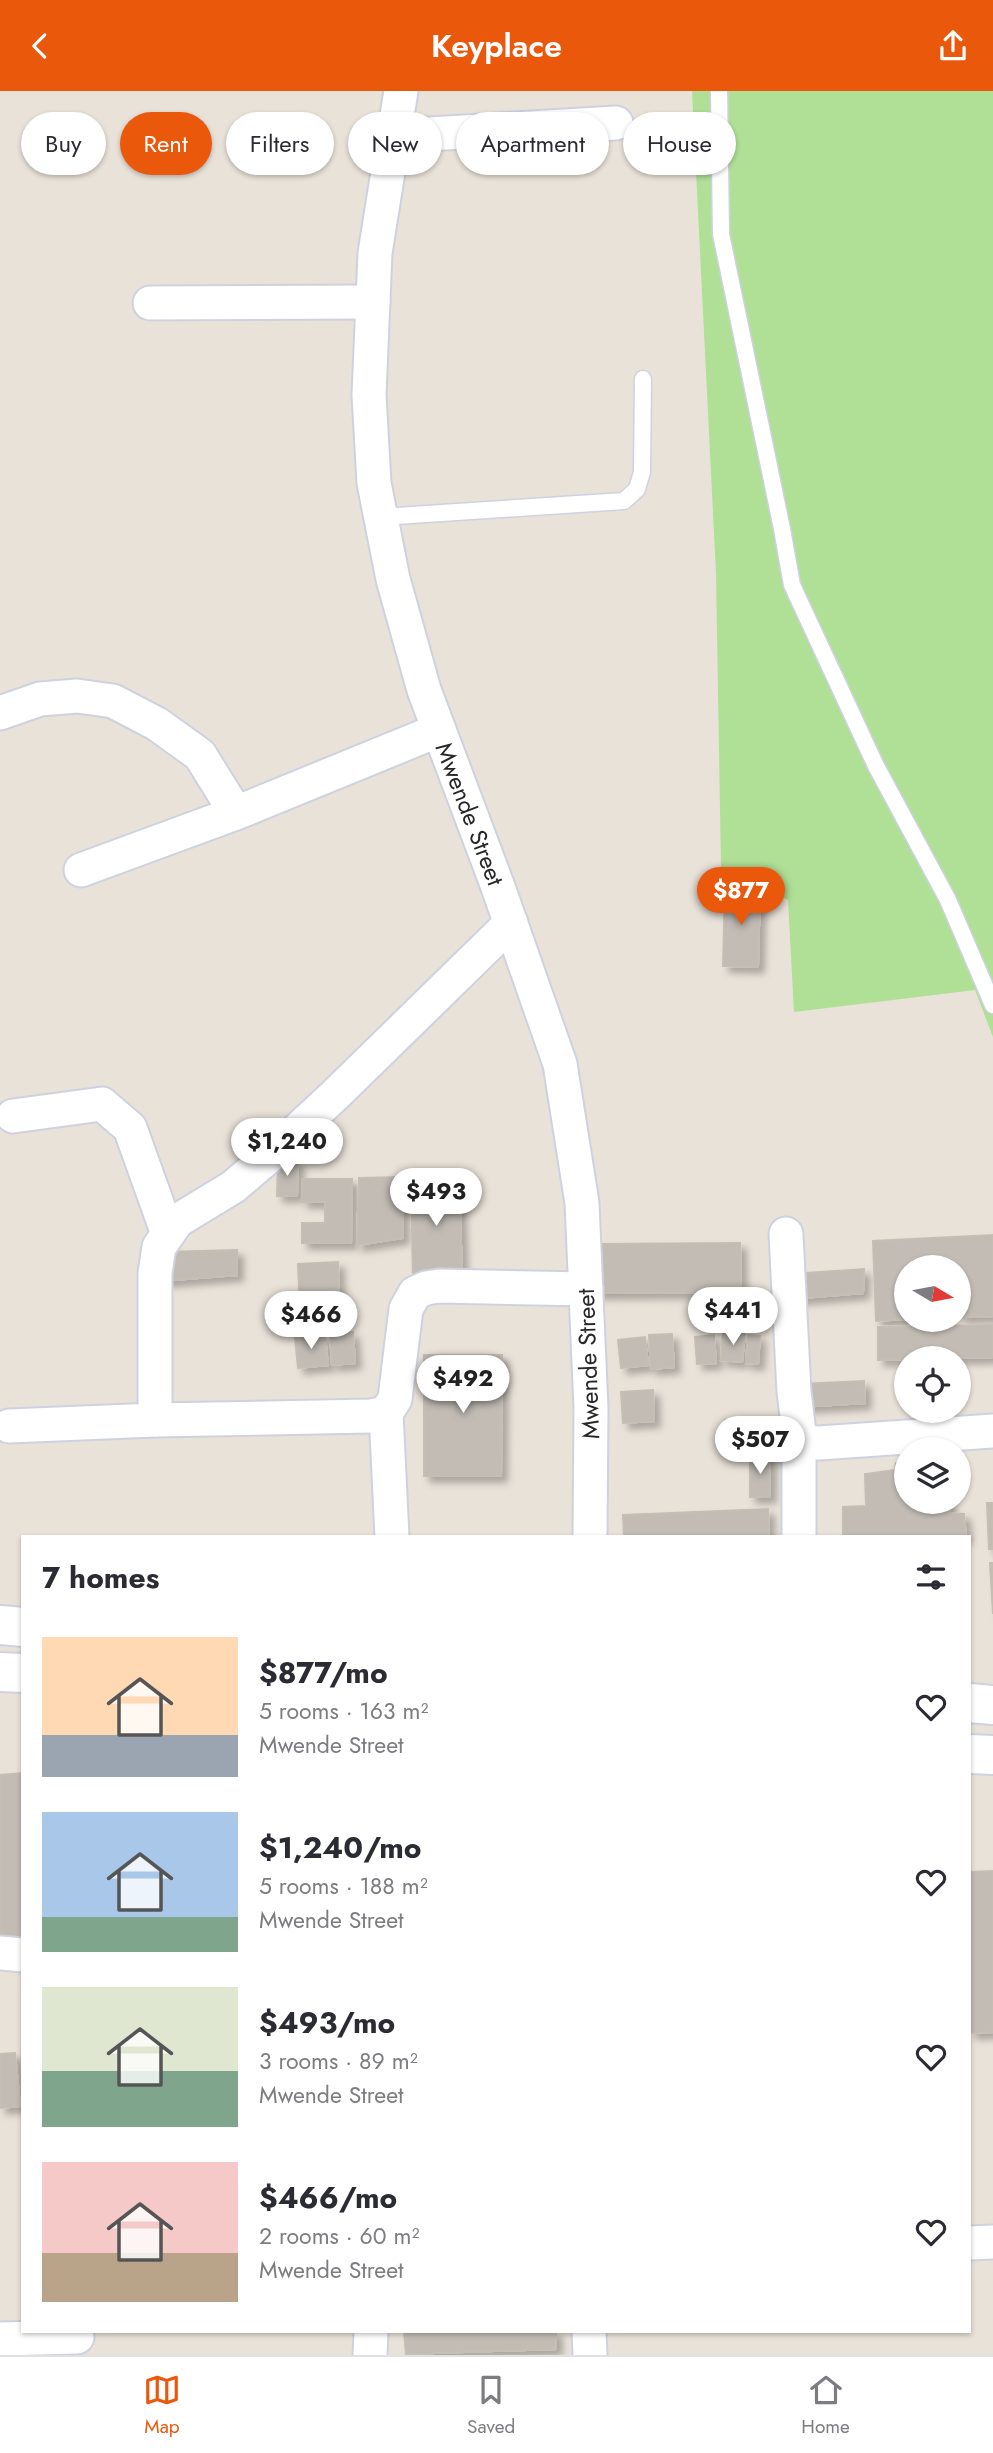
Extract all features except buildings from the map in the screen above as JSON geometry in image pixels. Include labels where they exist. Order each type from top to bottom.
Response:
[{"type":"main road","points":[[0,1625],[21,1627]]},
{"type":"main road","points":[[0,1672],[21,1673]]},
{"type":"main road","points":[[971,1703],[993,1705]]},
{"type":"main road","points":[[971,1754],[993,1755]]},
{"type":"street","name":"Mwende Street","points":[[398,112],[401,91]]},
{"type":"street","points":[[442,133],[616,123]]},
{"type":"street","name":"Mwende Street","points":[[388,175],[375,253],[369,395],[374,483],[393,579],[424,690],[560,1063],[582,1203],[591,1408],[590,1535]]},
{"type":"street","points":[[150,303],[373,302]]},
{"type":"street","points":[[0,713],[40,699],[77,696],[113,701],[157,724],[200,755],[236,813]]},
{"type":"street","points":[[81,870],[236,813],[439,730]]},
{"type":"street","points":[[155,1420],[155,1273],[159,1247],[177,1221],[233,1187],[266,1159],[511,923]]},
{"type":"street","points":[[13,1116],[102,1104],[130,1128],[168,1234]]},
{"type":"street","points":[[786,1234],[794,1392],[799,1432],[799,1535]]},
{"type":"street","points":[[392,1535],[386,1413],[395,1399],[407,1309],[415,1293],[439,1286],[586,1289]]},
{"type":"street","points":[[9,1426],[371,1416],[386,1413]]},
{"type":"street","points":[[799,1432],[810,1443],[819,1443],[993,1430]]},
{"type":"street","points":[[0,1953],[21,1955]]},
{"type":"street","points":[[971,2243],[993,2242]]},
{"type":"street","points":[[370,2355],[371,2333]]},
{"type":"street","points":[[589,2333],[590,2355]]},
{"type":"street","points":[[0,2339],[77,2341]]},
{"type":"lane","points":[[719,91],[721,235],[792,585],[876,767],[948,900],[993,1005]]},
{"type":"lane","points":[[381,517],[624,501],[637,489],[642,472],[643,379]]},
{"type":"green space","points":[[692,91],[993,91],[993,1037],[975,990],[794,1012],[788,900],[721,868],[716,573],[696,175],[736,175],[736,112],[693,112]]}]
